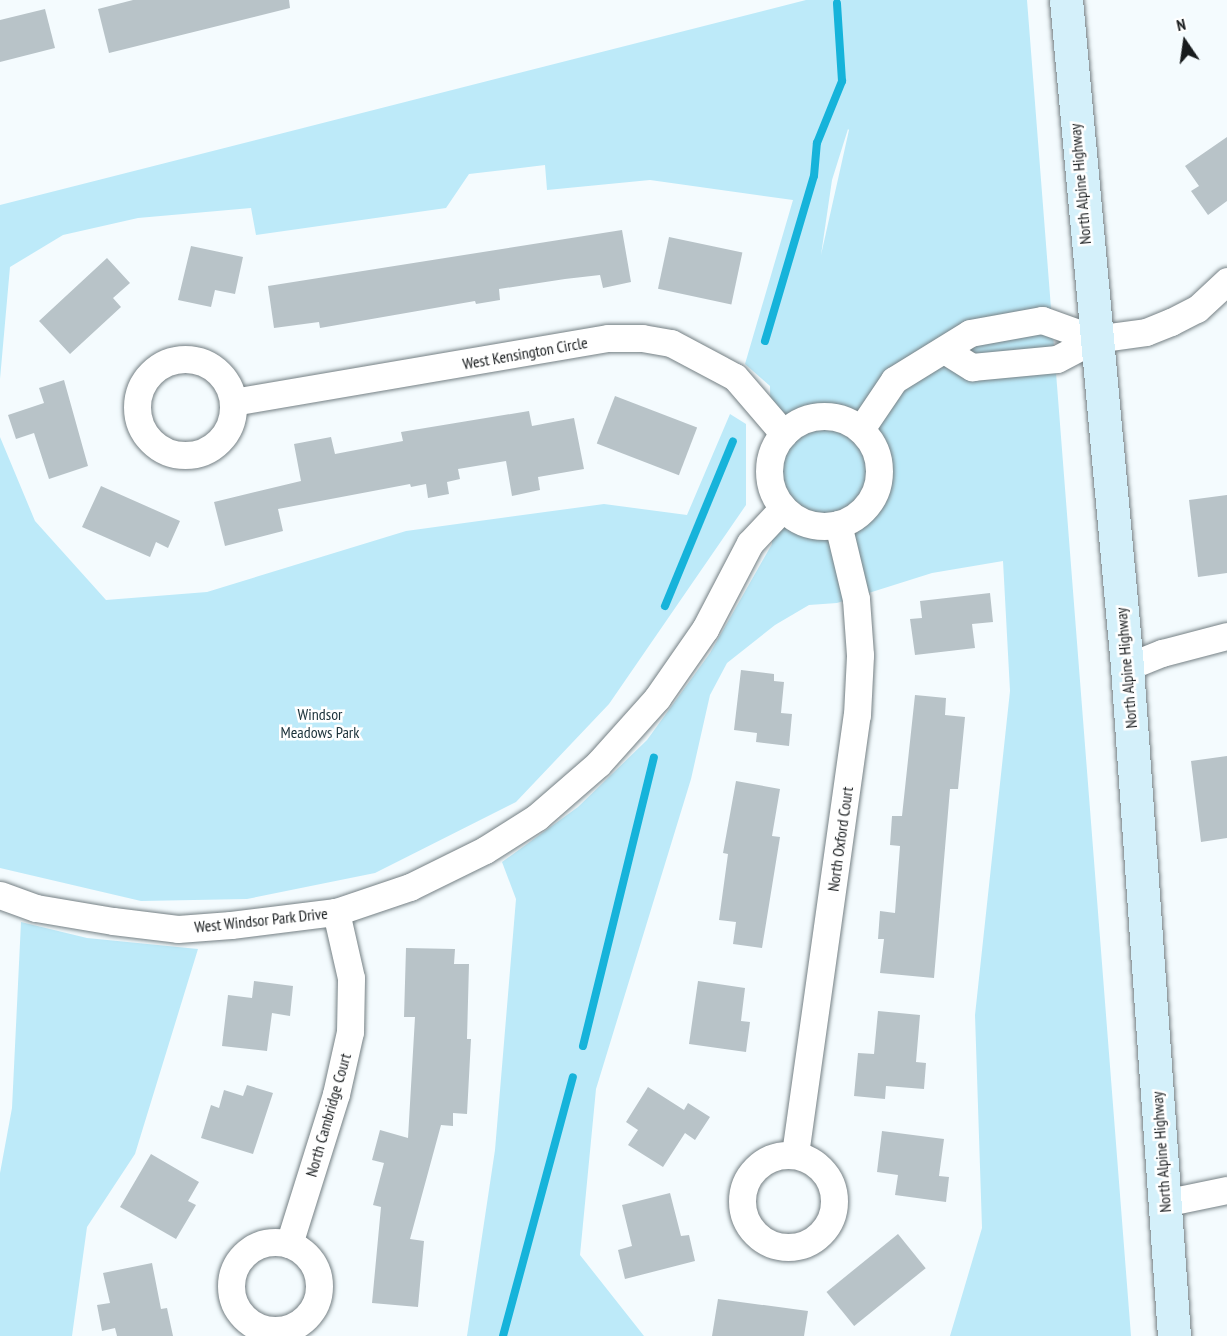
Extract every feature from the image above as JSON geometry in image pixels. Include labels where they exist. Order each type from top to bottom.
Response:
[{"type":"main road","name":"North Alpine Highway","points":[[1066,0],[1126,667],[1174,1336]]},
{"type":"street","points":[[946,351],[972,367],[1057,359],[1095,339],[1146,332],[1171,322],[1197,309],[1227,281]]},
{"type":"street","points":[[861,429],[894,380],[946,351],[970,333],[1042,320],[1095,339]]},
{"type":"street","name":"West Kensington Circle","points":[[233,402],[608,338],[642,338],[671,343],[735,377],[784,434]]},
{"type":"street","points":[[821,416],[835,417],[861,429],[877,454],[878,483],[864,509],[838,524],[808,524],[783,508],[776,497],[769,471],[776,444],[784,434],[807,418],[821,416]]},
{"type":"street","name":"West Windsor Park Drive","points":[[0,895],[36,908],[178,929],[336,912],[410,886],[485,850],[537,817],[598,765],[657,698],[705,629],[750,543],[783,508]]},
{"type":"street","name":"North Oxford Court","points":[[795,1154],[857,715],[860,655],[856,599],[838,524]]},
{"type":"street","points":[[1126,667],[1162,652],[1227,636]]},
{"type":"street","name":"North Cambridge Court","points":[[288,1244],[336,1095],[350,1032],[351,978],[336,912]]},
{"type":"street","points":[[1164,1203],[1227,1190]]},
{"type":"green space","points":[[806,0],[1027,0],[1131,1336],[950,1336],[982,1228],[975,1015],[1010,691],[1003,561],[932,573],[837,603],[809,605],[775,625],[727,663],[710,695],[691,779],[596,1089],[580,1255],[644,1336],[467,1336],[495,1150],[516,899],[502,862],[578,807],[647,740],[710,653],[772,544],[770,386],[745,364],[793,200],[650,180],[547,190],[545,165],[469,174],[446,208],[256,235],[251,208],[138,218],[63,235],[10,267],[0,379],[0,205]],"holes":[[[849,130],[821,255],[832,180]]]},
{"type":"green space","name":"Windsor Meadows Park","points":[[730,414],[746,424],[746,505],[609,704],[516,802],[375,873],[247,899],[141,901],[0,868],[0,437],[35,521],[106,600],[207,592],[406,531],[604,504],[687,515]]},
{"type":"green space","points":[[21,922],[87,938],[198,949],[135,1154],[87,1227],[72,1336],[0,1336],[0,1173],[12,1108]]},
{"type":"building","points":[[133,0],[289,0],[290,8],[109,53],[98,9]]},
{"type":"building","points":[[45,9],[55,48],[0,62],[0,20]]},
{"type":"building","points":[[1227,137],[1227,201],[1208,215],[1191,191],[1199,186],[1185,166]]},
{"type":"building","points":[[622,230],[631,282],[603,288],[600,275],[565,279],[499,289],[500,300],[476,304],[475,301],[320,328],[319,322],[274,328],[268,286]]},
{"type":"building","points":[[669,237],[742,253],[731,304],[658,289]]},
{"type":"building","points":[[191,246],[243,257],[235,294],[215,290],[211,307],[178,300]]},
{"type":"building","points":[[107,258],[130,283],[113,298],[121,307],[70,354],[39,321]]},
{"type":"building","points":[[64,380],[88,466],[49,479],[34,433],[16,439],[8,415],[44,403],[39,388]]},
{"type":"building","points":[[615,396],[697,428],[679,475],[597,444]]},
{"type":"building","points":[[529,411],[532,426],[574,418],[584,469],[538,477],[540,490],[512,496],[506,461],[458,469],[460,479],[447,482],[449,494],[428,498],[426,484],[411,487],[410,484],[278,509],[283,531],[225,546],[214,502],[301,481],[294,444],[331,437],[335,454],[403,441],[401,432]]},
{"type":"building","points":[[101,486],[180,521],[168,548],[156,542],[150,557],[82,527]]},
{"type":"building","points":[[1227,495],[1227,573],[1198,577],[1189,500]]},
{"type":"building","points":[[990,593],[993,622],[972,624],[975,648],[915,655],[910,619],[922,618],[920,601]]},
{"type":"building","points":[[741,670],[774,674],[774,681],[784,682],[781,713],[792,714],[789,746],[756,742],[757,733],[734,730]]},
{"type":"building","points":[[915,695],[946,698],[945,715],[965,717],[958,789],[950,789],[934,978],[880,973],[884,939],[878,939],[880,911],[895,913],[900,846],[890,845],[892,816],[902,816]]},
{"type":"building","points":[[1227,756],[1227,838],[1201,842],[1191,761]]},
{"type":"building","points":[[736,781],[780,789],[772,836],[780,837],[762,948],[733,944],[736,922],[719,920],[728,854],[723,853]]},
{"type":"building","points":[[406,948],[455,949],[454,964],[469,964],[467,1039],[471,1039],[467,1114],[453,1113],[453,1126],[441,1125],[410,1239],[424,1241],[418,1307],[372,1303],[381,1207],[373,1205],[384,1163],[372,1160],[380,1130],[408,1138],[415,1017],[404,1017]]},
{"type":"building","points":[[254,981],[293,986],[290,1016],[272,1013],[267,1051],[222,1046],[228,995],[252,998]]},
{"type":"building","points":[[698,981],[745,988],[741,1021],[750,1022],[746,1052],[689,1044]]},
{"type":"building","points":[[878,1011],[920,1015],[916,1062],[926,1063],[924,1089],[886,1086],[885,1099],[854,1096],[858,1053],[874,1054]]},
{"type":"building","points":[[247,1085],[273,1093],[253,1154],[201,1138],[211,1105],[219,1108],[224,1090],[243,1096]]},
{"type":"building","points":[[648,1087],[684,1110],[688,1103],[710,1117],[695,1140],[685,1133],[663,1167],[628,1145],[638,1130],[626,1122]]},
{"type":"building","points":[[882,1131],[944,1139],[939,1176],[949,1177],[946,1202],[895,1195],[898,1175],[877,1172]]},
{"type":"building","points":[[151,1154],[199,1182],[188,1201],[196,1205],[176,1239],[120,1207]]},
{"type":"building","points":[[670,1193],[681,1236],[689,1235],[695,1261],[625,1279],[618,1250],[632,1246],[622,1205]]},
{"type":"building","points":[[898,1234],[926,1268],[854,1326],[827,1292]]},
{"type":"building","points":[[152,1263],[161,1309],[167,1308],[173,1336],[117,1336],[115,1328],[102,1331],[97,1305],[110,1303],[103,1273]]},
{"type":"building","points":[[718,1299],[808,1311],[804,1336],[712,1336]]},
{"type":"waterway","points":[[765,341],[814,176],[817,143],[842,81],[837,3]]},
{"type":"waterway","points":[[665,606],[733,441]]},
{"type":"waterway","points":[[583,1046],[654,758]]},
{"type":"waterway","points":[[503,1336],[573,1077]]}]
